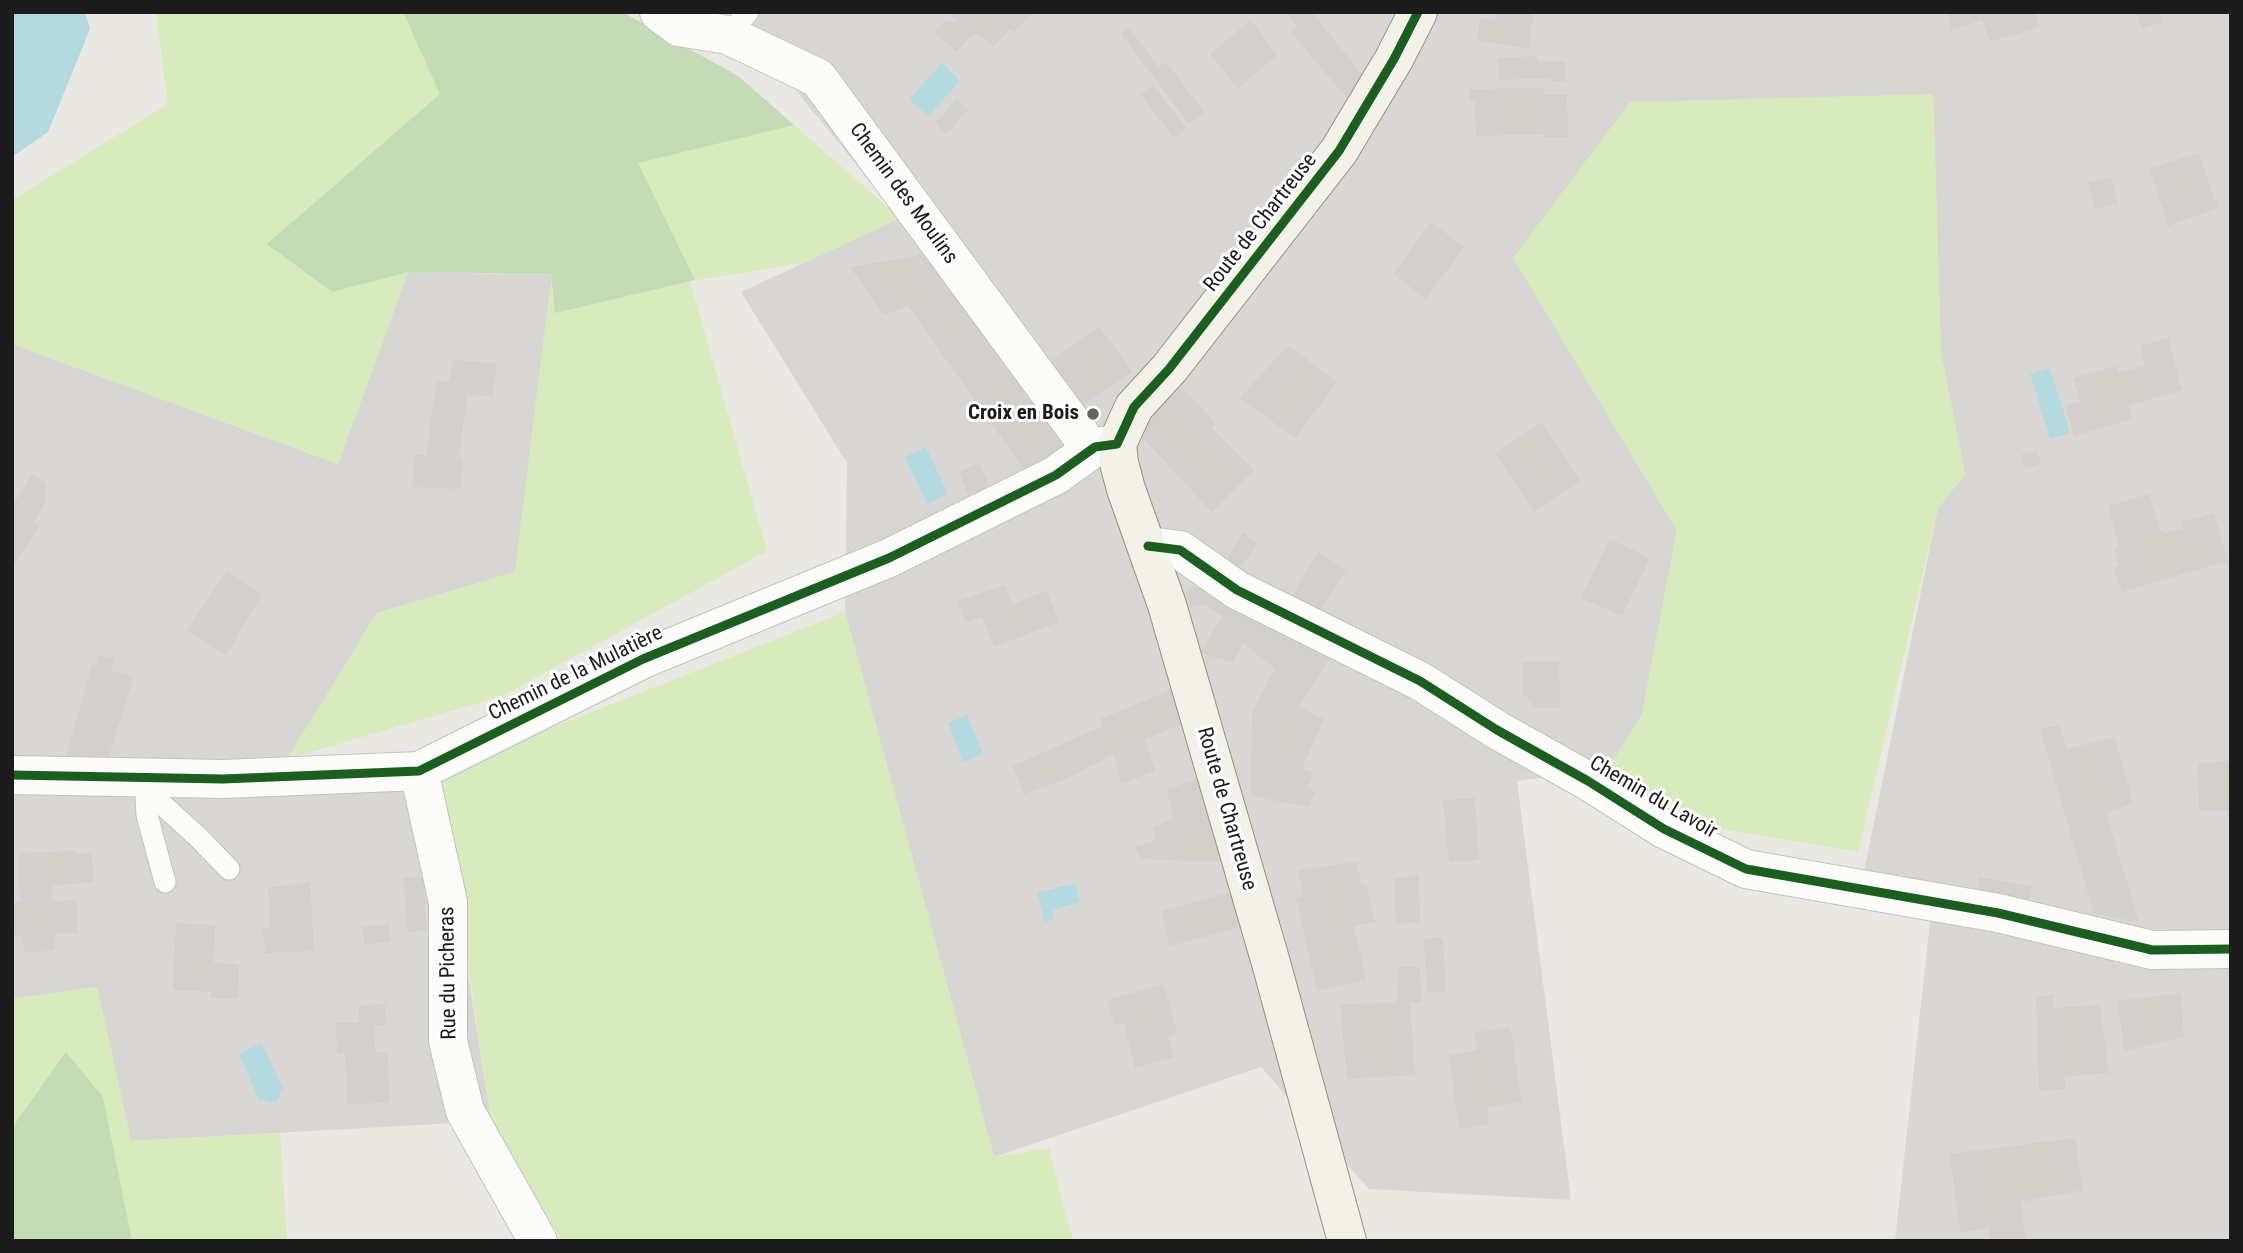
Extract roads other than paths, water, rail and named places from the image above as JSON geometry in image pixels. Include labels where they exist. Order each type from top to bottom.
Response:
[{"type":"main road","name":"Route de Chartreuse","points":[[1347,1241],[1271,964],[1148,546],[1119,463],[1102,448],[1134,407],[1169,369],[1339,151],[1394,59],[1418,12]]},
{"type":"street","name":"Chemin des Moulins","points":[[659,12],[679,27],[738,24],[818,78],[1080,434],[1102,448]]},
{"type":"street","name":"Chemin de la Mulatière","points":[[12,775],[223,779],[419,771],[643,659],[889,558],[1056,475],[1102,448]]},
{"type":"street","name":"Chemin du Lavoir","points":[[1148,546],[1180,550],[1237,590],[1420,681],[1664,829],[1746,869],[1998,913],[2152,950],[2231,949]]},
{"type":"street","name":"Rue du Picheras","points":[[419,771],[448,902],[448,1041],[465,1111],[538,1241]]},
{"type":"lane","points":[[145,778],[155,798],[229,869]]},
{"type":"lane","points":[[145,778],[147,815],[164,882]]},
{"type":"water","points":[[12,12],[85,12],[90,29],[48,132],[12,157]]},
{"type":"water","points":[[942,63],[960,81],[928,116],[909,99]]},
{"type":"water","points":[[2050,368],[2070,433],[2050,439],[2030,374]]},
{"type":"water","points":[[926,447],[948,494],[927,504],[905,457]]},
{"type":"water","points":[[967,715],[983,754],[963,762],[948,723]]},
{"type":"water","points":[[1075,883],[1080,902],[1052,910],[1054,919],[1045,922],[1037,893]]},
{"type":"water","points":[[262,1043],[284,1091],[279,1092],[280,1097],[275,1103],[265,1099],[260,1102],[239,1054]]},
{"type":"place","name":"Croix en Bois","points":[[1093,414]]}]
